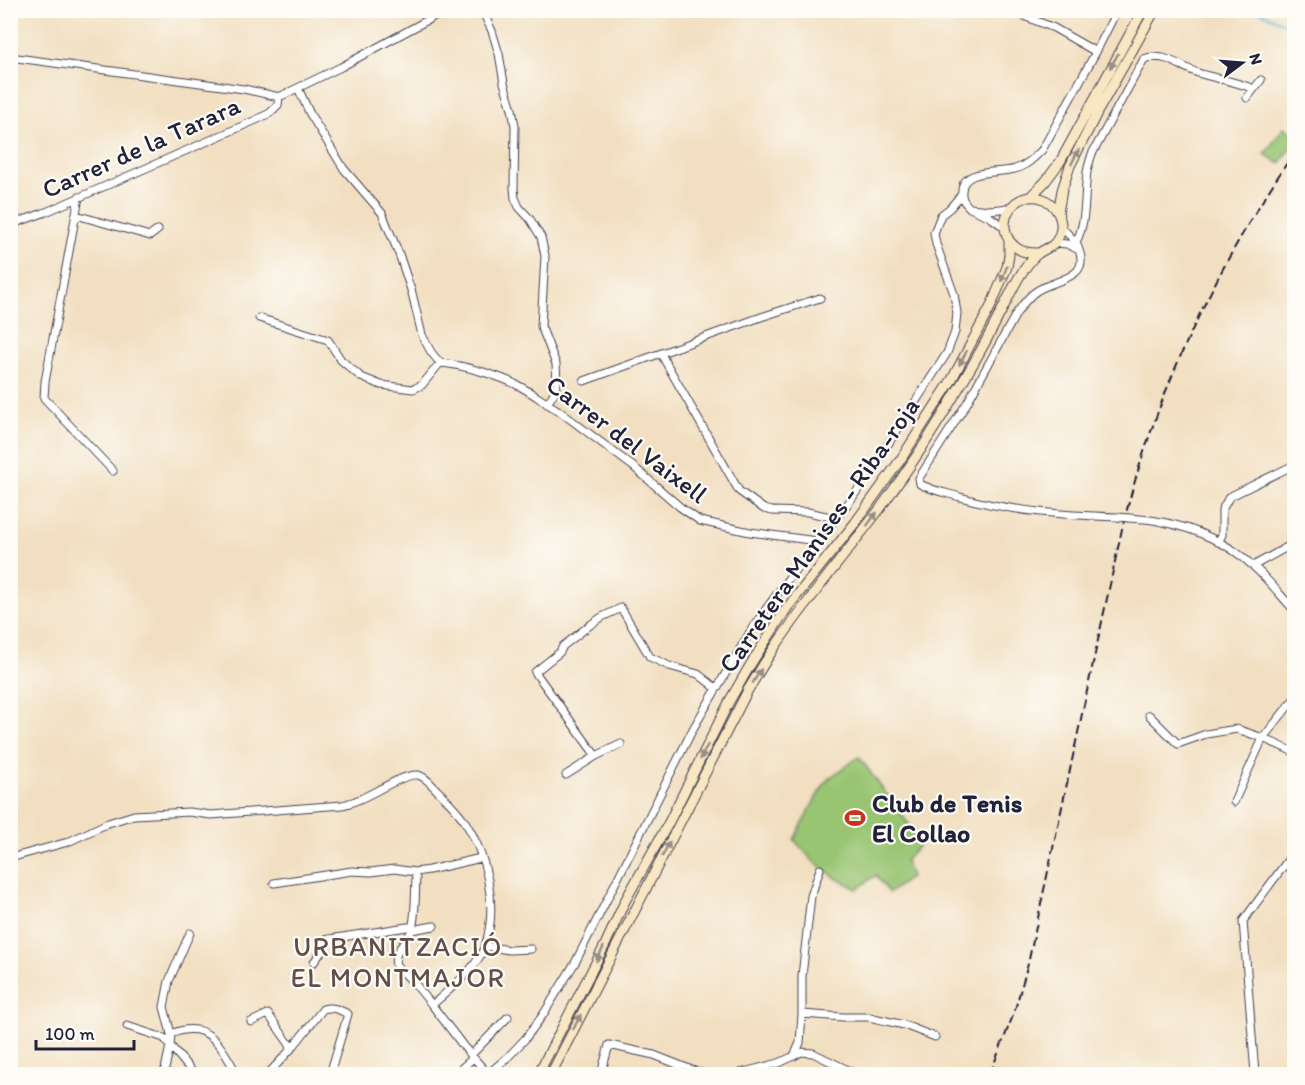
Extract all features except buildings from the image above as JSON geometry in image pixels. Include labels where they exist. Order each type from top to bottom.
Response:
[{"type":"main road","points":[[1030,197],[1060,162],[1143,10]]},
{"type":"main road","points":[[1058,213],[1051,204],[1041,198],[1030,197],[1019,200],[1010,208],[1006,217],[1004,227],[1009,240],[1017,249],[1027,253],[1038,253],[1055,243],[1061,227],[1058,213],[1062,190],[1070,166],[1155,10]]},
{"type":"main road","name":"Carretera Manises - Riba-roja","points":[[538,1074],[605,945],[625,901],[668,824],[730,700],[752,662],[787,608],[855,523],[901,459],[951,381],[999,287],[1007,267],[1009,240]]},
{"type":"main road","name":"Carretera Manises - Riba-roja","points":[[551,1074],[748,690],[773,649],[914,460],[967,375],[1020,275],[1038,253]]},
{"type":"street","points":[[10,57],[244,89],[279,97],[341,67],[446,10]]},
{"type":"street","points":[[482,10],[499,54],[515,126],[515,198],[541,237],[545,256],[541,326],[556,364],[557,383],[547,404]]},
{"type":"street","points":[[1009,10],[1054,28],[1096,52]]},
{"type":"street","points":[[1004,227],[990,217],[970,208],[962,195],[965,181],[970,176],[978,174],[1015,169],[1038,154],[1050,138],[1116,10]]},
{"type":"street","points":[[1076,243],[1082,220],[1087,171],[1092,154],[1144,59],[1150,56],[1163,58],[1191,71],[1254,89]]},
{"type":"street","points":[[1247,98],[1261,80]]},
{"type":"street","points":[[259,318],[328,340],[341,360],[361,377],[381,385],[413,389],[422,385],[440,363],[430,352],[422,335],[412,293],[382,213],[344,169],[310,114],[298,88]]},
{"type":"street","name":"Carrer de la Tarara","points":[[10,225],[46,212],[270,113],[278,105],[279,97]]},
{"type":"street","points":[[415,872],[412,929],[395,954],[394,962],[415,984],[488,1074],[525,1039],[543,1015],[576,961],[694,727],[765,609],[853,497],[947,353],[955,332],[957,313],[954,294],[934,233],[941,215],[962,195]]},
{"type":"street","points":[[79,197],[44,398],[113,471]]},
{"type":"street","points":[[970,208],[990,210],[1010,208]]},
{"type":"street","points":[[76,214],[150,236],[158,230]]},
{"type":"street","points":[[1061,227],[1076,243],[1082,264],[1078,271],[1070,276],[1036,291],[1016,314],[967,403],[919,478],[920,484],[977,502],[1024,511],[1129,518],[1177,525],[1218,542],[1253,566],[1294,610]]},
{"type":"street","points":[[1055,243],[1067,244],[1079,250]]},
{"type":"street","points":[[584,381],[760,317],[820,298]]},
{"type":"street","points":[[661,354],[740,491],[764,509],[808,512],[835,518]]},
{"type":"street","name":"Carrer del Vaixell","points":[[440,363],[485,372],[520,387],[558,410],[700,521],[750,532],[817,541]]},
{"type":"street","points":[[1218,542],[1222,535],[1222,510],[1229,497],[1294,465]]},
{"type":"street","points":[[1253,566],[1294,543]]},
{"type":"street","points":[[596,756],[535,672],[560,652],[563,646],[602,617],[621,608],[650,657],[669,666],[698,674],[716,688]]},
{"type":"street","points":[[1234,802],[1263,738],[1294,699]]},
{"type":"street","points":[[1149,715],[1178,744],[1206,734],[1237,729],[1294,752]]},
{"type":"street","points":[[566,775],[596,756],[621,744]]},
{"type":"street","points":[[10,858],[68,842],[108,823],[134,816],[189,812],[211,815],[261,812],[349,803],[407,776],[418,775],[450,802],[464,820],[479,849],[492,899],[490,927],[481,956],[455,985],[432,1005]]},
{"type":"street","points":[[1255,1074],[1243,921],[1294,852]]},
{"type":"street","points":[[274,884],[352,871],[371,872],[394,869],[415,872],[481,858]]},
{"type":"street","points":[[1286,864],[1294,872]]},
{"type":"street","points":[[794,1056],[800,1043],[802,976],[811,896],[820,869]]},
{"type":"street","points":[[314,962],[322,951],[323,940],[407,927],[412,929],[434,926]]},
{"type":"street","points":[[164,1074],[171,1034],[164,1006],[169,981],[190,933]]},
{"type":"street","points":[[485,946],[509,950],[531,949]]},
{"type":"street","points":[[268,1074],[323,1009],[332,1008],[348,1014],[330,1074]]},
{"type":"street","points":[[251,1022],[268,1014],[292,1048]]},
{"type":"street","points":[[802,1014],[869,1017],[904,1025],[935,1037]]},
{"type":"street","points":[[455,1074],[471,1060],[471,1055],[508,1017]]},
{"type":"street","points":[[127,1026],[164,1038],[194,1074]]},
{"type":"street","points":[[171,1034],[193,1028],[208,1033],[224,1052],[237,1074]]},
{"type":"street","points":[[601,1074],[609,1045],[654,1055],[708,1074]]},
{"type":"street","points":[[736,1074],[779,1063],[801,1052],[813,1053],[856,1074]]},
{"type":"green space","points":[[1284,127],[1294,134],[1294,143],[1280,164],[1265,154]]},
{"type":"green space","name":"Club de Tenis El Collao","points":[[859,757],[922,842],[905,861],[911,877],[889,893],[876,875],[857,889],[836,878],[814,862],[794,840],[828,779]]},
{"type":"waterway","points":[[1256,10],[1294,28]]},
{"type":"railway","points":[[990,1074],[1014,1013],[1028,964],[1122,529],[1152,429],[1170,381],[1214,286],[1265,196],[1294,153]]},
{"type":"place","name":"Club de Tenis El Collao","points":[[855,818]]},
{"type":"district","name":"URBANITZACIÓ EL MONTMAJOR","points":[[398,962]]}]
